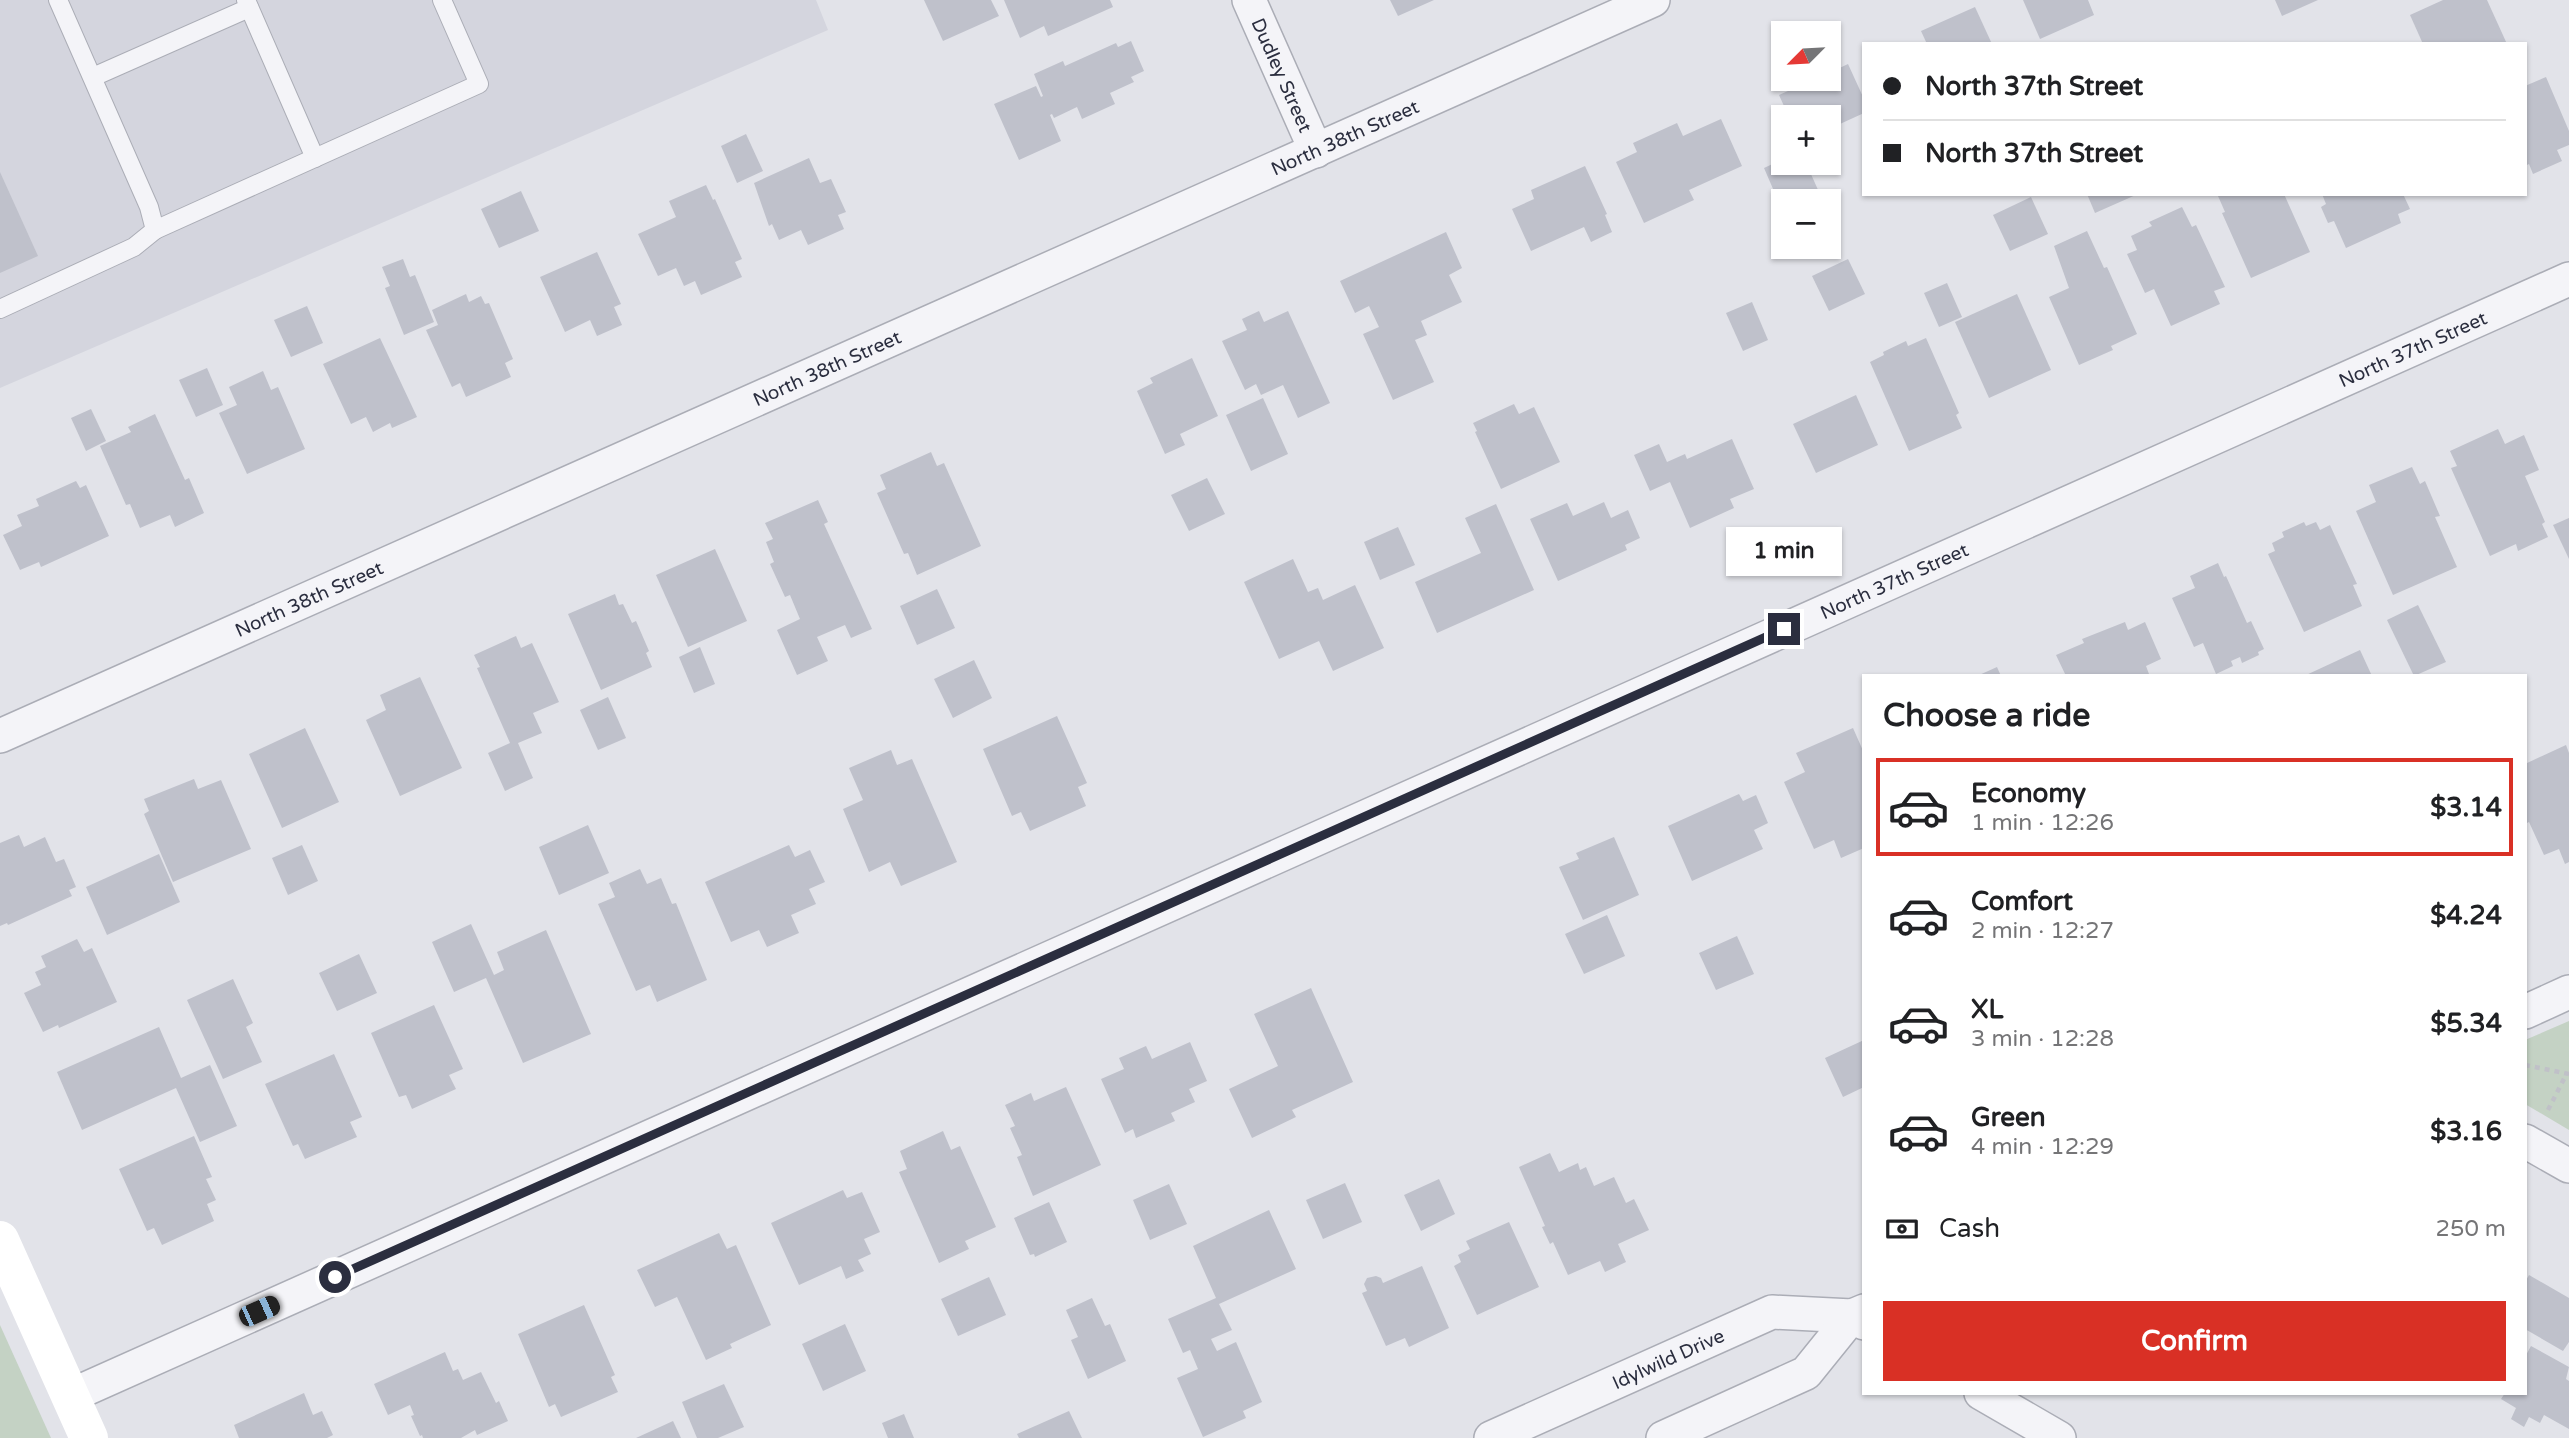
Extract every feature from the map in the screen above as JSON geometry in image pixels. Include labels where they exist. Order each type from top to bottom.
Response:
[{"type":"main road","points":[[0,1240],[89,1438]]},
{"type":"street","name":"Dudley Street","points":[[1249,0],[1316,151]]},
{"type":"street","name":"North 38th Street","points":[[0,736],[1654,0]]},
{"type":"street","name":"North 37th Street","points":[[70,1396],[2569,279]]},
{"type":"street","points":[[2527,1011],[2569,992]]},
{"type":"street","points":[[2534,1130],[2569,1166]]},
{"type":"street","name":"Idylwild Drive","points":[[1491,1438],[1772,1312],[1860,1317]]},
{"type":"street","name":"Idylwild Drive","points":[[1663,1438],[1806,1373],[1860,1317]]},
{"type":"street","points":[[1984,1395],[2059,1438]]},
{"type":"lane","points":[[58,0],[149,207],[155,230]]},
{"type":"lane","points":[[0,309],[134,247],[155,230],[479,84],[442,0]]},
{"type":"lane","points":[[93,77],[248,4],[315,158]]},
{"type":"path","points":[[2527,1065],[2568,1073],[2534,1130]]},
{"type":"shaded area","points":[[0,0],[816,0],[828,30],[0,388]]},
{"type":"green space","points":[[2569,1021],[2569,1130],[2527,1105],[2527,1039]]},
{"type":"green space","points":[[0,1325],[51,1438],[0,1438]]},
{"type":"building","points":[[924,0],[991,0],[999,16],[943,41]]},
{"type":"building","points":[[1004,0],[1110,0],[1113,7],[1048,36],[1044,26],[1020,38]]},
{"type":"building","points":[[1390,0],[1434,0],[1398,16]]},
{"type":"building","points":[[2023,0],[2088,0],[2094,15],[2040,39]]},
{"type":"building","points":[[2275,0],[2318,0],[2282,16]]},
{"type":"building","points":[[2443,0],[2487,0],[2506,42],[2422,42],[2410,15]]},
{"type":"building","points":[[1975,7],[1991,42],[1926,42],[1921,31]]},
{"type":"building","points":[[1131,41],[1144,71],[1131,77],[1134,82],[1110,93],[1115,104],[1082,119],[1077,107],[1054,118],[1050,115],[1061,141],[1019,160],[994,104],[1036,86],[1041,97],[1043,96],[1034,74],[1063,61],[1065,66],[1116,43],[1118,47]]},
{"type":"building","points":[[1848,64],[1862,95],[1862,114],[1841,124],[1841,105],[1784,105],[1779,95],[1788,91],[1841,91],[1841,67]]},
{"type":"building","points":[[2546,77],[2569,131],[2569,145],[2557,150],[2562,161],[2533,174],[2529,164],[2527,165],[2527,85]]},
{"type":"building","points":[[1721,119],[1742,166],[1689,190],[1694,200],[1644,223],[1616,162],[1637,152],[1633,143],[1677,123],[1683,136]]},
{"type":"building","points":[[746,134],[763,171],[737,183],[721,146]]},
{"type":"building","points":[[809,158],[820,183],[831,179],[846,212],[838,215],[844,229],[808,245],[801,230],[779,240],[772,224],[769,226],[754,183]]},
{"type":"building","points":[[1771,165],[1771,175],[1811,175],[1818,189],[1773,189],[1764,168]]},
{"type":"building","points":[[1585,166],[1607,214],[1605,215],[1612,232],[1591,242],[1584,227],[1531,251],[1512,209],[1534,199],[1531,190]]},
{"type":"building","points":[[0,172],[38,256],[0,273]]},
{"type":"building","points":[[706,185],[742,259],[735,262],[742,277],[701,295],[695,281],[684,286],[676,268],[658,276],[638,234],[676,217],[669,201]]},
{"type":"building","points":[[521,191],[539,231],[499,248],[481,209]]},
{"type":"building","points":[[2088,196],[2133,196],[2095,213]]},
{"type":"building","points":[[2218,196],[2285,196],[2310,252],[2251,278],[2222,213],[2225,212]]},
{"type":"building","points":[[2323,196],[2404,196],[2410,209],[2398,214],[2401,223],[2346,248],[2334,221],[2328,223],[2321,207],[2326,204]]},
{"type":"building","points":[[2031,197],[2048,234],[2010,251],[1993,215]]},
{"type":"building","points":[[2182,207],[2192,227],[2196,225],[2225,287],[2214,291],[2220,304],[2171,326],[2154,289],[2145,293],[2127,254],[2137,250],[2131,236],[2152,226],[2149,222]]},
{"type":"building","points":[[2087,231],[2104,268],[2107,267],[2137,334],[2111,346],[2113,350],[2079,365],[2049,297],[2069,288],[2054,246]]},
{"type":"building","points":[[1446,232],[1462,268],[1449,275],[1462,302],[1421,321],[1427,335],[1415,340],[1434,382],[1393,400],[1363,334],[1379,327],[1369,306],[1355,313],[1340,281]]},
{"type":"building","points":[[597,252],[621,304],[614,307],[622,325],[597,336],[590,320],[565,332],[540,277]]},
{"type":"building","points":[[403,259],[410,277],[415,275],[434,322],[404,335],[385,288],[390,286],[382,267]]},
{"type":"building","points":[[1848,259],[1865,294],[1829,311],[1812,276]]},
{"type":"building","points":[[1947,283],[1962,317],[1939,327],[1924,293]]},
{"type":"building","points":[[466,294],[469,302],[481,296],[485,304],[489,303],[513,359],[505,363],[511,377],[466,397],[460,383],[452,387],[426,330],[438,325],[432,310]]},
{"type":"building","points":[[2017,294],[2051,370],[1989,398],[1955,322]]},
{"type":"building","points":[[1752,302],[1768,340],[1743,351],[1726,313]]},
{"type":"building","points":[[307,306],[323,343],[291,357],[274,320]]},
{"type":"building","points":[[1259,311],[1264,322],[1288,311],[1330,403],[1298,418],[1283,385],[1261,395],[1256,384],[1245,390],[1222,341],[1247,330],[1242,319]]},
{"type":"building","points":[[380,338],[417,417],[392,428],[390,423],[373,432],[366,417],[351,424],[323,364]]},
{"type":"building","points":[[1926,338],[1959,413],[1956,415],[1962,428],[1909,451],[1870,362],[1906,341],[1908,346]]},
{"type":"building","points":[[1192,358],[1218,416],[1180,434],[1185,445],[1165,454],[1137,391],[1153,383],[1150,378]]},
{"type":"building","points":[[207,368],[223,405],[196,417],[179,380]]},
{"type":"building","points":[[263,371],[271,390],[278,387],[305,449],[247,474],[219,413],[237,405],[229,387]]},
{"type":"building","points":[[1856,395],[1878,445],[1816,473],[1793,424]]},
{"type":"building","points":[[1263,398],[1288,454],[1251,471],[1226,415]]},
{"type":"building","points":[[1514,404],[1519,414],[1534,407],[1560,462],[1501,489],[1473,423]]},
{"type":"building","points":[[91,409],[106,441],[86,451],[71,418]]},
{"type":"building","points":[[155,414],[185,480],[189,478],[204,513],[175,527],[170,515],[140,528],[130,504],[126,505],[100,446],[131,432],[128,427]]},
{"type":"building","points":[[2498,429],[2505,444],[2524,435],[2539,470],[2525,476],[2545,522],[2542,524],[2548,537],[2518,551],[2516,544],[2490,556],[2451,468],[2457,466],[2450,451]]},
{"type":"building","points":[[1732,439],[1754,489],[1730,499],[1734,508],[1690,528],[1670,482],[1650,491],[1634,455],[1659,444],[1667,462],[1685,454],[1687,459]]},
{"type":"building","points":[[931,452],[937,466],[944,463],[981,546],[917,575],[908,553],[904,554],[877,493],[886,489],[880,475]]},
{"type":"building","points":[[2412,467],[2420,484],[2425,481],[2440,516],[2435,517],[2457,567],[2393,595],[2356,511],[2376,502],[2369,485]]},
{"type":"building","points":[[1207,478],[1225,514],[1189,531],[1171,495]]},
{"type":"building","points":[[76,481],[80,488],[86,485],[109,536],[41,567],[39,562],[20,570],[3,535],[22,526],[17,515],[39,506],[36,499]]},
{"type":"building","points":[[818,500],[828,522],[824,524],[872,629],[851,638],[845,625],[817,637],[828,661],[797,675],[777,630],[800,619],[790,595],[785,597],[770,564],[774,562],[766,542],[773,539],[765,523]]},
{"type":"building","points":[[1604,502],[1611,518],[1628,510],[1640,538],[1625,545],[1627,550],[1558,581],[1530,519],[1567,503],[1573,516]]},
{"type":"building","points":[[1496,504],[1534,590],[1437,633],[1415,582],[1481,553],[1465,518]]},
{"type":"building","points":[[2569,518],[2569,559],[2553,525]]},
{"type":"building","points":[[2304,522],[2306,526],[2316,522],[2320,530],[2330,525],[2357,584],[2353,585],[2362,606],[2304,632],[2268,554],[2275,551],[2272,543],[2284,537],[2282,532]]},
{"type":"building","points":[[1398,527],[1415,565],[1380,580],[1364,542]]},
{"type":"building","points":[[715,549],[747,621],[688,647],[656,575]]},
{"type":"building","points":[[1293,559],[1308,592],[1318,588],[1323,600],[1355,585],[1384,648],[1333,671],[1319,641],[1279,659],[1244,582]]},
{"type":"building","points":[[2218,563],[2247,623],[2251,621],[2264,649],[2258,652],[2259,655],[2242,663],[2240,657],[2231,661],[2233,666],[2216,674],[2203,643],[2194,647],[2172,598],[2195,588],[2190,576]]},
{"type":"building","points":[[937,589],[955,628],[917,645],[900,606]]},
{"type":"building","points":[[615,594],[619,605],[623,604],[632,623],[636,621],[649,651],[646,653],[652,667],[601,690],[568,614]]},
{"type":"building","points":[[2418,605],[2446,662],[2413,674],[2387,620]]},
{"type":"building","points":[[2125,622],[2128,630],[2145,622],[2161,659],[2146,666],[2149,674],[2065,674],[2056,655],[2084,643],[2082,639]]},
{"type":"building","points":[[516,636],[521,648],[532,643],[559,702],[533,713],[542,733],[518,743],[533,778],[505,791],[488,753],[510,743],[477,668],[480,667],[474,655]]},
{"type":"building","points":[[700,647],[715,684],[694,693],[679,657]]},
{"type":"building","points":[[2360,650],[2371,674],[2308,674]]},
{"type":"building","points":[[974,660],[992,698],[953,718],[934,679]]},
{"type":"building","points":[[1997,667],[2000,674],[1981,674]]},
{"type":"building","points":[[420,677],[462,768],[400,796],[366,720],[386,710],[380,695]]},
{"type":"building","points":[[608,697],[626,738],[598,750],[580,710]]},
{"type":"building","points":[[1057,716],[1087,783],[1078,787],[1086,806],[1030,831],[1021,812],[1012,816],[983,749]]},
{"type":"building","points":[[305,728],[339,802],[282,828],[249,754]]},
{"type":"building","points":[[1853,728],[1862,748],[1862,849],[1841,858],[1834,840],[1814,849],[1784,782],[1805,772],[1796,753]]},
{"type":"building","points":[[2566,745],[2569,753],[2569,862],[2565,864],[2559,849],[2544,855],[2529,822],[2527,823],[2527,763]]},
{"type":"building","points":[[891,750],[897,765],[912,759],[957,862],[901,886],[890,862],[869,872],[843,809],[863,800],[849,768]]},
{"type":"building","points":[[194,779],[198,789],[221,780],[251,849],[173,882],[144,814],[149,811],[144,799]]},
{"type":"building","points":[[1739,794],[1743,801],[1756,795],[1768,823],[1754,830],[1763,849],[1692,881],[1668,826]]},
{"type":"building","points":[[588,825],[609,873],[559,895],[539,847]]},
{"type":"building","points":[[19,835],[24,847],[45,837],[56,862],[64,859],[76,887],[69,890],[72,896],[8,925],[7,923],[0,926],[0,843]]},
{"type":"building","points":[[1614,837],[1639,895],[1583,920],[1559,867],[1579,859],[1576,853]]},
{"type":"building","points":[[302,845],[318,881],[288,895],[272,858]]},
{"type":"building","points":[[789,845],[795,857],[810,850],[825,882],[809,889],[816,904],[791,915],[799,933],[767,947],[759,930],[731,942],[705,882]]},
{"type":"building","points":[[159,854],[180,902],[107,935],[86,887]]},
{"type":"building","points":[[640,869],[647,884],[661,878],[672,904],[676,903],[707,980],[657,1002],[650,985],[636,991],[598,904],[615,897],[609,883]]},
{"type":"building","points":[[1607,915],[1625,956],[1584,974],[1565,934]]},
{"type":"building","points":[[471,924],[494,975],[504,970],[497,952],[546,930],[591,1034],[523,1063],[486,978],[454,992],[432,942]]},
{"type":"building","points":[[1737,936],[1754,974],[1716,990],[1699,953]]},
{"type":"building","points":[[77,939],[84,952],[92,948],[117,1002],[59,1028],[58,1025],[43,1032],[24,993],[41,985],[35,972],[46,967],[41,956]]},
{"type":"building","points":[[359,954],[377,993],[337,1011],[319,973]]},
{"type":"building","points":[[233,979],[253,1023],[246,1027],[262,1062],[223,1079],[187,1000]]},
{"type":"building","points":[[1311,988],[1353,1082],[1292,1110],[1296,1117],[1252,1138],[1229,1089],[1278,1066],[1254,1014]]},
{"type":"building","points":[[434,1005],[463,1069],[449,1075],[456,1089],[412,1109],[406,1095],[399,1097],[371,1033]]},
{"type":"building","points":[[159,1027],[181,1078],[210,1065],[237,1126],[200,1142],[176,1088],[82,1130],[57,1072]]},
{"type":"building","points":[[1862,1041],[1862,1088],[1843,1097],[1825,1058]]},
{"type":"building","points":[[1190,1042],[1207,1081],[1189,1089],[1195,1102],[1171,1113],[1175,1121],[1136,1138],[1133,1129],[1125,1133],[1101,1079],[1124,1069],[1119,1058],[1146,1046],[1152,1059]]},
{"type":"building","points":[[334,1054],[362,1117],[350,1122],[357,1137],[305,1159],[298,1144],[293,1146],[265,1084]]},
{"type":"building","points":[[1066,1087],[1101,1165],[1033,1196],[1017,1157],[1022,1155],[1010,1128],[1015,1126],[1005,1105],[1031,1093],[1034,1101]]},
{"type":"building","points":[[943,1131],[951,1150],[960,1146],[996,1227],[965,1241],[969,1249],[939,1263],[899,1172],[907,1169],[900,1151]]},
{"type":"building","points":[[194,1136],[212,1177],[206,1179],[216,1200],[207,1204],[214,1221],[162,1245],[154,1228],[147,1231],[119,1169]]},
{"type":"building","points":[[1550,1153],[1559,1172],[1578,1163],[1580,1170],[1586,1167],[1594,1186],[1614,1177],[1626,1203],[1634,1199],[1649,1230],[1618,1244],[1626,1262],[1605,1272],[1600,1261],[1568,1275],[1553,1242],[1550,1244],[1542,1227],[1545,1226],[1519,1167]]},
{"type":"building","points":[[1439,1179],[1455,1214],[1421,1231],[1404,1195]]},
{"type":"building","points":[[1345,1183],[1362,1222],[1323,1239],[1306,1200]]},
{"type":"building","points":[[1169,1184],[1187,1224],[1150,1240],[1133,1200]]},
{"type":"building","points":[[843,1190],[847,1198],[862,1192],[880,1232],[864,1239],[871,1254],[858,1260],[864,1271],[846,1279],[841,1266],[799,1285],[771,1223]]},
{"type":"building","points":[[1049,1202],[1067,1242],[1035,1257],[1034,1254],[1030,1255],[1014,1218]]},
{"type":"building","points":[[1269,1210],[1296,1269],[1219,1304],[1232,1330],[1211,1339],[1217,1351],[1236,1342],[1262,1402],[1243,1411],[1246,1418],[1203,1437],[1177,1378],[1198,1369],[1190,1350],[1183,1353],[1168,1319],[1216,1298],[1193,1246]]},
{"type":"building","points":[[1509,1222],[1539,1287],[1477,1315],[1454,1266],[1461,1262],[1458,1255],[1470,1249],[1466,1241]]},
{"type":"building","points":[[719,1233],[727,1249],[736,1245],[771,1325],[730,1344],[732,1348],[706,1360],[677,1297],[655,1307],[637,1270]]},
{"type":"building","points":[[1422,1266],[1449,1328],[1409,1347],[1405,1338],[1386,1346],[1362,1293],[1367,1291],[1364,1284],[1367,1278],[1376,1276],[1381,1278],[1383,1283]]},
{"type":"building","points":[[2529,1275],[2569,1298],[2569,1342],[2563,1351],[2527,1330]]},
{"type":"building","points":[[989,1277],[1006,1315],[958,1336],[941,1299]]},
{"type":"building","points":[[1092,1298],[1105,1326],[1110,1324],[1126,1361],[1088,1379],[1071,1340],[1078,1337],[1066,1310]]},
{"type":"building","points":[[584,1305],[615,1375],[611,1377],[618,1392],[561,1417],[555,1404],[549,1407],[518,1334]]},
{"type":"building","points":[[845,1324],[866,1371],[823,1391],[802,1344]]},
{"type":"building","points":[[2531,1346],[2569,1367],[2566,1379],[2569,1381],[2569,1429],[2544,1415],[2540,1423],[2529,1417],[2524,1427],[2511,1419],[2516,1408],[2501,1399],[2504,1395],[2527,1395],[2527,1353]]},
{"type":"building","points":[[445,1352],[453,1371],[458,1369],[463,1380],[481,1372],[508,1421],[477,1435],[475,1430],[461,1438],[423,1438],[411,1416],[414,1415],[410,1405],[388,1415],[374,1384]]},
{"type":"building","points":[[724,1384],[744,1427],[718,1438],[697,1438],[682,1402]]},
{"type":"building","points":[[304,1393],[313,1415],[322,1411],[333,1435],[327,1438],[239,1438],[234,1425]]},
{"type":"building","points":[[1069,1411],[1082,1438],[1019,1438],[1017,1434]]},
{"type":"building","points":[[904,1414],[914,1438],[888,1438],[882,1423]]},
{"type":"building","points":[[673,1421],[681,1438],[636,1438]]},
{"type":"route","points":[[335,1277],[1784,629]]}]
